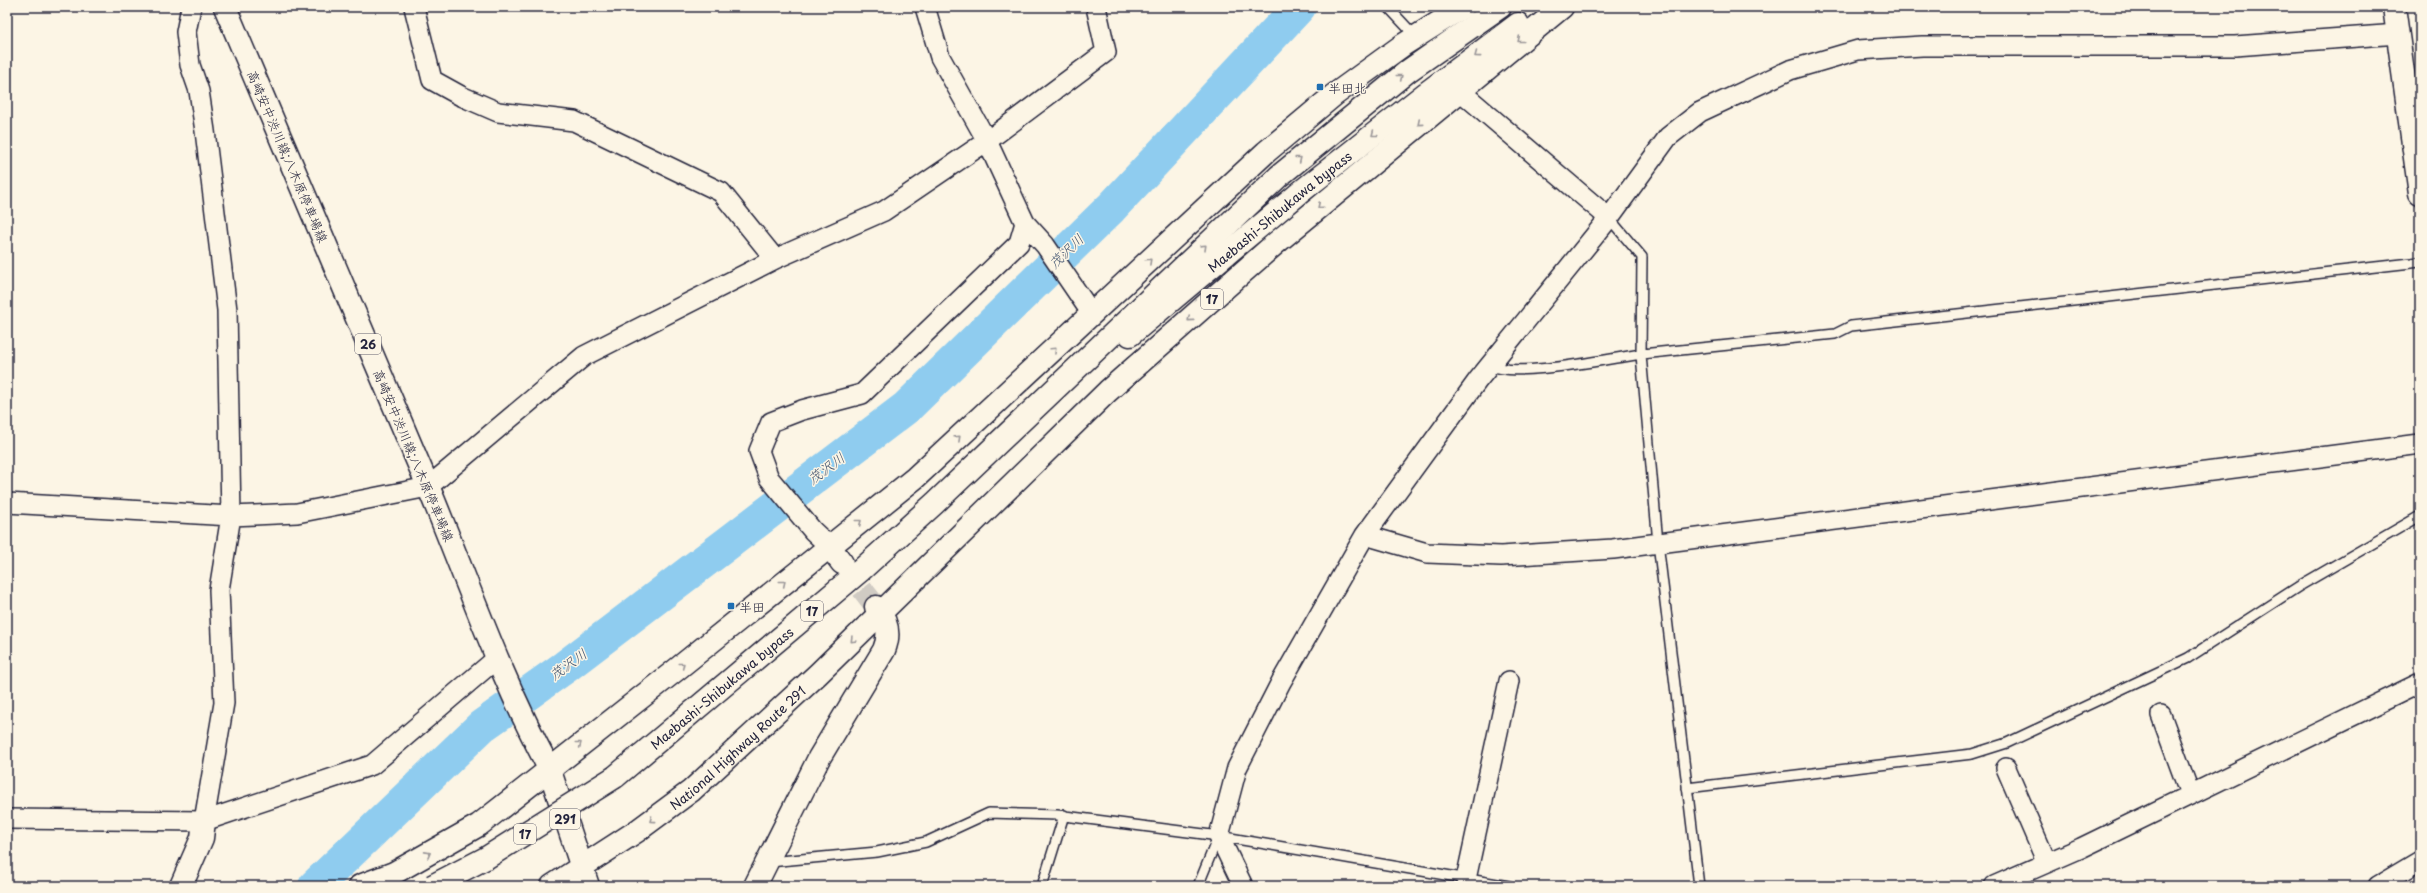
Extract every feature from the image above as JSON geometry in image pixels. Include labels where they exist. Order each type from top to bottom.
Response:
[{"type":"main road","name":"高崎安中渋川線;八木原停車場線","points":[[225,7],[428,487],[496,659],[526,726],[548,768]]},
{"type":"main road","points":[[360,886],[394,873],[479,825],[548,768],[676,670],[915,478],[1266,152],[1334,95],[1416,37],[1463,7]]},
{"type":"main road","name":"Maebashi-Shibukawa bypass","points":[[432,886],[486,858],[615,777],[860,571],[1003,438],[1279,176],[1408,71],[1500,7]]},
{"type":"main road","name":"Maebashi-Shibukawa bypass","points":[[1003,438],[1171,302],[1303,190],[1425,94],[1542,7]]},
{"type":"main road","name":"17","points":[[879,610],[1108,391],[1276,243],[1459,90],[1562,7]]},
{"type":"main road","points":[[2394,7],[2420,194]]},
{"type":"main road","points":[[829,546],[842,563]]},
{"type":"main road","points":[[756,886],[766,862],[819,758],[884,650],[888,634],[886,621],[879,610]]},
{"type":"main road","name":"National Highway Route 291","points":[[585,877],[691,792],[818,674],[879,610]]},
{"type":"main road","name":"291","points":[[548,768],[585,877]]},
{"type":"main road","points":[[181,886],[202,838],[204,821]]},
{"type":"main road","name":"17","points":[[552,886],[585,877]]},
{"type":"street","points":[[191,7],[186,32],[190,65],[199,91],[203,117],[227,310],[231,516],[219,590],[224,703],[204,821]]},
{"type":"street","points":[[414,7],[432,80],[461,96],[498,112],[574,122],[721,192],[775,259]]},
{"type":"street","points":[[925,7],[940,57],[987,140],[1026,223],[1045,245],[1092,314]]},
{"type":"street","points":[[7,503],[231,516],[297,513],[428,487],[584,356],[775,259],[884,212],[987,140],[1106,52],[1096,7]]},
{"type":"street","points":[[1243,886],[1219,836],[1238,768],[1281,682],[1365,535],[1490,365],[1609,218],[1668,137],[1700,112],[1790,70],[1858,50],[1922,46],[2235,46],[2398,34]]},
{"type":"street","points":[[1459,90],[1609,218]]},
{"type":"street","points":[[829,546],[813,531],[769,478],[759,452],[771,422],[802,410],[862,394],[1019,243],[1026,223]]},
{"type":"street","points":[[1365,535],[1427,553],[1501,556],[1658,544],[2420,444]]},
{"type":"street","points":[[7,819],[204,821],[372,765],[496,659]]},
{"type":"street","points":[[1466,879],[1509,681]]},
{"type":"street","points":[[1994,886],[2190,794],[2420,683]]},
{"type":"street","points":[[2161,715],[2190,794]]},
{"type":"street","points":[[2006,768],[2047,862]]},
{"type":"street","points":[[2378,886],[2420,861]]},
{"type":"lane","points":[[1388,7],[1416,37]]},
{"type":"lane","points":[[1609,218],[1642,256],[1641,354],[1658,544],[1699,886]]},
{"type":"lane","points":[[1490,365],[1497,370],[1543,368],[1641,354],[1835,334],[1851,326],[2420,262]]},
{"type":"lane","points":[[1687,788],[1972,754],[2007,743],[2188,658],[2302,585],[2420,516]]},
{"type":"lane","points":[[766,862],[877,852],[926,842],[989,813],[1064,816],[1219,836],[1509,886]]},
{"type":"lane","points":[[1042,886],[1064,816]]},
{"type":"lane","points":[[1198,886],[1212,856],[1219,836]]},
{"type":"waterway","name":"茂沢川","points":[[315,886],[482,726],[565,667],[907,407],[1111,208],[1299,7]]},
{"type":"tunnel","points":[[842,563],[876,607]]},
{"type":"place","name":"半田北","points":[[1320,87]]},
{"type":"place","name":"半田","points":[[731,606]]}]
